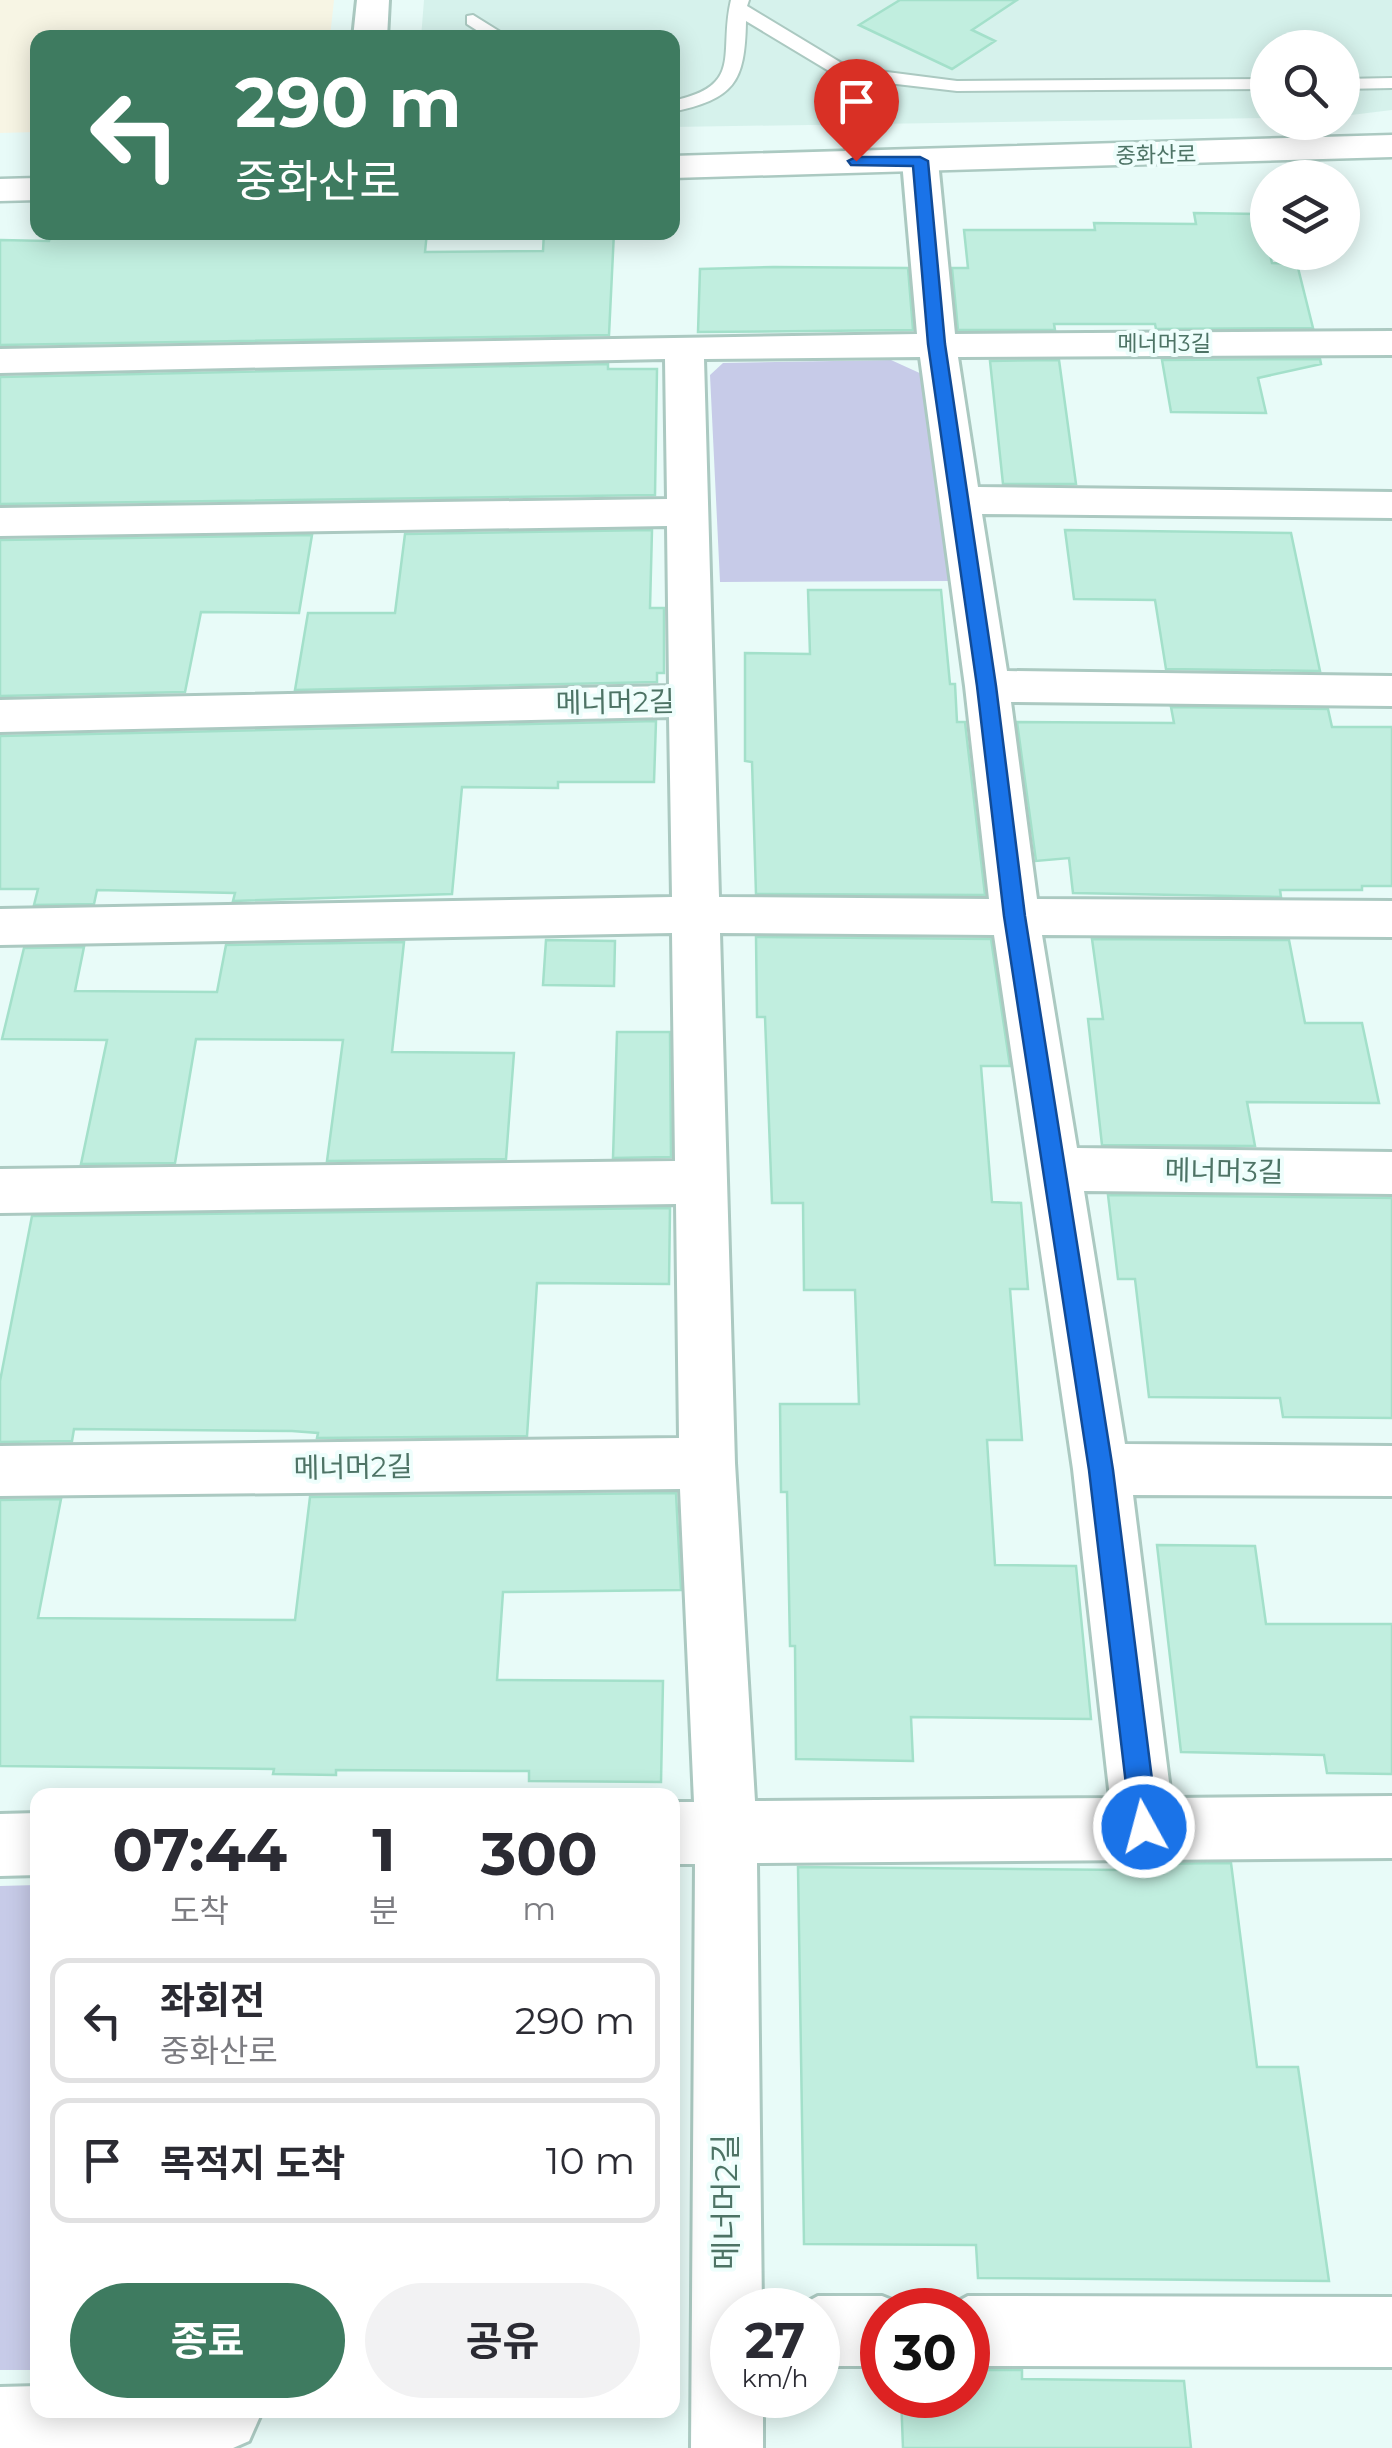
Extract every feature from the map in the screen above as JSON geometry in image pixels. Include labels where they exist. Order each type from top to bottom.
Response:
[{"type":"street","points":[[371,30],[374,0]]},
{"type":"street","name":"중화산로","points":[[680,167],[1392,146]]},
{"type":"street","points":[[920,161],[937,344],[1014,916],[1101,1470],[1144,1827]]},
{"type":"street","points":[[0,190],[30,189]]},
{"type":"street","name":"메너머3길","points":[[937,344],[1392,343]]},
{"type":"street","points":[[0,360],[937,344]]},
{"type":"street","name":"메너머2길","points":[[684,347],[706,1464],[699,1833],[725,2288]]},
{"type":"street","points":[[959,500],[1392,506]]},
{"type":"street","points":[[0,522],[687,512]]},
{"type":"street","points":[[986,686],[1392,690]]},
{"type":"street","name":"메너머2길","points":[[0,716],[690,701]]},
{"type":"street","points":[[0,927],[694,915],[1392,919]]},
{"type":"street","name":"메너머3길","points":[[1056,1170],[1392,1173]]},
{"type":"street","points":[[0,1191],[701,1182]]},
{"type":"street","name":"메너머2길","points":[[0,1471],[706,1464]]},
{"type":"street","points":[[1101,1470],[1392,1471]]},
{"type":"street","points":[[699,1833],[1392,1827]]},
{"type":"street","points":[[0,1845],[30,1844]]},
{"type":"street","points":[[990,2331],[1392,2332]]},
{"type":"street","name":"메너머2길","points":[[727,2418],[727,2448]]},
{"type":"street","points":[[0,2423],[223,2424]]},
{"type":"lane","points":[[739,4],[843,72],[957,86],[1250,84]]},
{"type":"lane","points":[[680,106],[694,104],[726,84],[738,69],[739,4]]},
{"type":"lane","points":[[472,20],[489,30]]},
{"type":"lane","points":[[843,72],[856,161]]},
{"type":"lane","points":[[1360,84],[1392,83]]},
{"type":"shaded area","points":[[0,0],[334,0],[331,30],[30,30],[30,132],[0,133]]},
{"type":"shaded area","points":[[424,0],[1392,0],[1392,110],[1360,114],[1360,30],[1250,30],[1250,118],[680,127],[680,30],[422,30]]},
{"type":"shaded area","points":[[891,360],[924,375],[952,581],[720,582],[710,375],[723,363]]},
{"type":"shaded area","points":[[30,1885],[30,2370],[0,2370],[0,1886]]},
{"type":"building","points":[[900,0],[1017,0],[972,30],[995,41],[952,69],[859,25]]},
{"type":"building","points":[[1194,213],[1250,214],[1250,270],[1298,270],[1313,328],[1156,329],[1155,324],[1054,324],[1055,330],[958,330],[952,268],[968,268],[964,230],[1095,230],[1094,223],[1196,224]]},
{"type":"building","points":[[0,240],[426,240],[425,252],[543,251],[544,240],[614,240],[609,335],[0,345]]},
{"type":"building","points":[[908,268],[913,330],[698,332],[700,269]]},
{"type":"building","points":[[1320,359],[1321,364],[1258,378],[1266,413],[1171,412],[1162,360]]},
{"type":"building","points":[[1059,360],[1076,484],[1003,484],[990,361]]},
{"type":"building","points":[[608,364],[608,369],[657,369],[655,495],[0,504],[0,377]]},
{"type":"building","points":[[652,530],[650,608],[664,608],[664,673],[657,673],[657,682],[295,690],[308,613],[395,613],[405,534]]},
{"type":"building","points":[[1065,530],[1291,533],[1320,671],[1166,669],[1155,600],[1074,599]]},
{"type":"building","points":[[312,535],[299,613],[201,612],[185,692],[0,696],[0,540]]},
{"type":"building","points":[[808,590],[941,590],[950,684],[955,684],[957,722],[965,722],[985,895],[756,894],[752,762],[745,761],[745,653],[810,654]]},
{"type":"building","points":[[1171,707],[1328,709],[1332,727],[1392,727],[1392,886],[1280,890],[1281,897],[1073,893],[1069,858],[1036,861],[1017,722],[1174,723]]},
{"type":"building","points":[[656,721],[654,782],[558,782],[558,788],[462,787],[452,894],[233,901],[235,893],[97,890],[94,904],[34,905],[38,889],[0,889],[0,736]]},
{"type":"building","points":[[756,937],[991,939],[1010,1066],[981,1066],[992,1202],[1021,1203],[1028,1289],[1010,1289],[1022,1440],[987,1440],[995,1565],[1076,1566],[1091,1719],[911,1717],[913,1761],[796,1759],[795,1646],[790,1646],[787,1492],[781,1492],[780,1404],[859,1404],[855,1290],[804,1290],[803,1203],[772,1203],[765,1017],[757,1017]]},
{"type":"building","points":[[1092,939],[1289,940],[1305,1023],[1362,1023],[1379,1103],[1247,1102],[1255,1146],[1102,1145],[1088,1019],[1103,1019]]},
{"type":"building","points":[[546,940],[615,941],[614,986],[543,985]]},
{"type":"building","points":[[404,942],[392,1052],[514,1053],[506,1159],[327,1161],[343,1040],[196,1039],[175,1163],[81,1164],[107,1040],[2,1039],[24,948],[84,947],[75,991],[217,992],[226,945]]},
{"type":"building","points":[[617,1032],[670,1032],[671,1157],[613,1158]]},
{"type":"building","points":[[1108,1195],[1392,1198],[1392,1418],[1283,1417],[1280,1398],[1149,1397],[1135,1279],[1118,1279]]},
{"type":"building","points":[[670,1208],[669,1284],[537,1283],[527,1436],[317,1438],[318,1433],[292,1431],[74,1429],[72,1441],[0,1442],[0,1381],[32,1216]]},
{"type":"building","points":[[676,1493],[681,1590],[503,1592],[497,1680],[663,1681],[661,1782],[529,1781],[529,1771],[336,1770],[336,1775],[273,1774],[274,1769],[0,1766],[0,1500],[61,1499],[38,1618],[295,1620],[310,1497]]},
{"type":"building","points":[[1157,1545],[1255,1546],[1266,1624],[1392,1624],[1392,1774],[1327,1773],[1324,1755],[1181,1752]]},
{"type":"building","points":[[1231,1863],[1257,2067],[1298,2067],[1329,2281],[978,2278],[976,2245],[804,2244],[798,1867],[1125,1870],[1125,1864]]},
{"type":"building","points":[[990,2370],[1022,2370],[1022,2379],[1184,2381],[1191,2448],[903,2448],[902,2418],[990,2418]]},
{"type":"route","points":[[856,161],[920,161],[937,344],[1014,916],[1101,1470],[1144,1827]]}]
